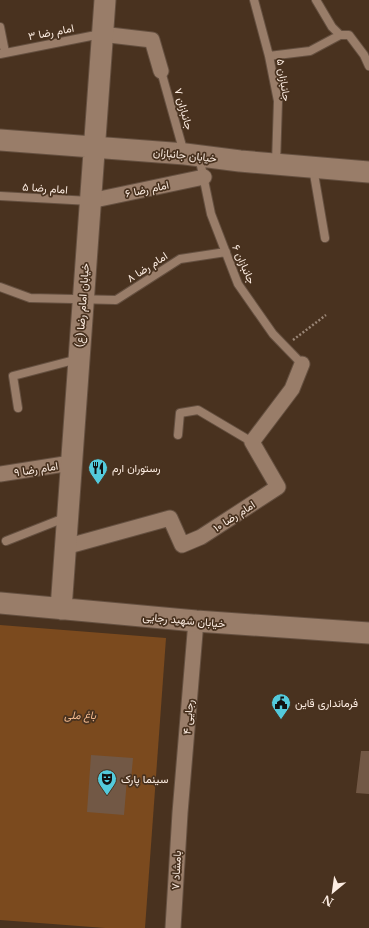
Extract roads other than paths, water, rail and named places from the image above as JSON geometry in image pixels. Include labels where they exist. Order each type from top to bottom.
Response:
[{"type":"street","name":"خیابان امام رضا (ع)","points":[[61,609],[101,34],[105,0]]},
{"type":"street","points":[[101,34],[152,40],[161,71]]},
{"type":"street","name":"خیابان جانبازان","points":[[0,140],[94,146],[192,155],[276,165],[369,172]]},
{"type":"street","name":"امام رضا ۶","points":[[90,202],[204,177]]},
{"type":"street","points":[[252,442],[292,389],[302,364]]},
{"type":"street","name":"امام رضا ۱۰","points":[[65,547],[170,518],[182,544],[201,537],[278,487],[252,442]]},
{"type":"street","name":"امام رضا ۹","points":[[0,474],[71,463]]},
{"type":"street","name":"خیابان شهید رجایی","points":[[0,603],[196,621],[369,633]]},
{"type":"street","name":"رجایی ۴","points":[[180,813],[196,621]]},
{"type":"street","name":"بامشاد ۷","points":[[173,928],[180,813]]},
{"type":"lane","name":"جانبازان ۵","points":[[254,0],[269,56],[278,101],[276,165]]},
{"type":"lane","points":[[316,0],[332,27],[340,35]]},
{"type":"lane","points":[[0,27],[2,53]]},
{"type":"lane","name":"امام رضا ۳","points":[[2,53],[101,34]]},
{"type":"lane","points":[[269,56],[310,51],[340,35],[349,35],[364,55],[369,66]]},
{"type":"lane","name":"جانبازان ۷","points":[[161,71],[192,155]]},
{"type":"lane","name":"جانبازان ۶","points":[[192,155],[204,177],[211,214],[238,284],[273,334],[302,364]]},
{"type":"lane","points":[[313,168],[325,238]]},
{"type":"lane","name":"امام رضا ۵","points":[[0,196],[90,202]]},
{"type":"lane","name":"امام رضا ۸","points":[[0,287],[30,298],[116,300],[180,259],[226,252]]},
{"type":"lane","points":[[18,408],[13,376],[78,359]]},
{"type":"lane","points":[[178,435],[180,413],[198,410],[252,442]]},
{"type":"lane","points":[[6,541],[67,517]]},
{"type":"place","name":"رستوران ارم","points":[[98,485]]},
{"type":"place","name":"فرمانداری قاین","points":[[281,720]]},
{"type":"place","name":"سینما پارک","points":[[107,796]]},
{"type":"park label","name":"باغ ملی","points":[[80,715]]}]
